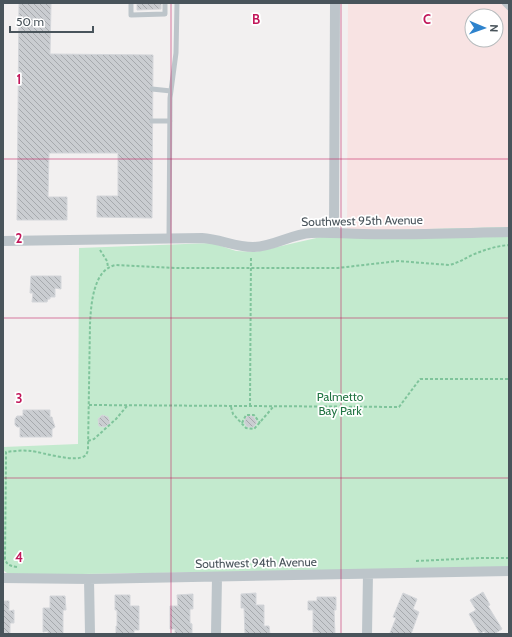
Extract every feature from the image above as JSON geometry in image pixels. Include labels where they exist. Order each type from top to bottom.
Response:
[{"type":"street","points":[[334,233],[335,3]]},
{"type":"street","name":"Southwest 95th Avenue","points":[[3,241],[211,238],[239,246],[258,247],[304,234],[509,232]]},
{"type":"street","name":"Southwest 94th Avenue","points":[[3,578],[89,579],[509,571]]},
{"type":"street","points":[[367,634],[368,574]]},
{"type":"street","points":[[216,634],[217,577]]},
{"type":"street","points":[[89,579],[90,634]]},
{"type":"lane","points":[[131,3],[131,15],[165,14],[165,3]]},
{"type":"lane","points":[[169,238],[171,91],[176,52],[177,3]]},
{"type":"lane","points":[[504,3],[509,8]]},
{"type":"lane","points":[[152,89],[171,91]]},
{"type":"lane","points":[[152,121],[170,121]]},
{"type":"path","points":[[12,566],[6,563],[5,558],[6,452],[42,452],[70,458],[84,456],[86,454],[88,449],[91,305],[94,288],[101,275],[108,267],[116,265],[168,268],[338,268],[398,261],[449,265],[455,264],[492,248],[509,245]]},
{"type":"path","points":[[100,250],[107,261],[108,267]]},
{"type":"path","points":[[250,406],[251,255]]},
{"type":"path","points":[[89,405],[399,407],[420,379],[509,379]]},
{"type":"path","points":[[88,441],[94,439],[128,406]]},
{"type":"path","points":[[231,406],[233,414],[246,428],[254,428],[274,406]]},
{"type":"path","points":[[242,423],[246,414],[254,415],[260,423]]},
{"type":"shaded area","points":[[348,3],[509,3],[509,227],[347,231]]},
{"type":"green space","name":"Palmetto Bay Park","points":[[509,227],[509,568],[12,575],[3,570],[3,447],[78,444],[79,248],[212,243],[236,251],[255,252],[347,231]]},
{"type":"building","points":[[19,3],[51,3],[50,54],[153,55],[152,218],[97,217],[97,196],[118,196],[118,153],[49,153],[48,197],[67,197],[67,220],[17,220]]},
{"type":"building","points":[[137,3],[161,3],[161,9],[137,10]]},
{"type":"building","points":[[31,276],[61,276],[61,289],[55,288],[55,297],[50,297],[47,302],[32,302],[33,293],[30,293]]},
{"type":"building","points":[[23,410],[50,410],[50,417],[52,417],[55,427],[52,429],[52,437],[20,437],[20,427],[15,425],[15,419],[17,416],[23,416]]},
{"type":"building","points":[[102,415],[108,417],[110,423],[105,427],[99,426],[98,419]]},
{"type":"building","points":[[247,416],[253,416],[257,422],[254,427],[247,427],[244,422]]},
{"type":"building","points":[[483,592],[490,605],[488,606],[502,629],[494,634],[486,634],[484,631],[480,634],[469,614],[476,610],[470,600]]},
{"type":"building","points":[[256,593],[256,605],[264,605],[264,626],[269,626],[270,634],[245,634],[244,608],[241,608],[241,594]]},
{"type":"building","points":[[403,593],[417,599],[413,609],[419,612],[411,634],[393,634],[390,633],[396,618],[393,617]]},
{"type":"building","points":[[193,594],[193,609],[190,609],[192,634],[175,634],[175,629],[170,629],[170,606],[178,606],[177,595]]},
{"type":"building","points":[[115,595],[130,595],[130,606],[139,606],[139,630],[134,630],[134,634],[116,634],[117,610],[115,610]]},
{"type":"building","points":[[50,596],[65,596],[66,610],[63,610],[63,634],[48,634],[48,631],[43,632],[43,608],[50,608]]},
{"type":"building","points":[[317,597],[336,597],[336,610],[334,610],[335,634],[318,634],[318,632],[313,632],[313,610],[308,610],[308,601],[317,601]]},
{"type":"building","points":[[3,601],[9,601],[9,611],[14,610],[14,623],[10,623],[10,634],[3,634]]}]
